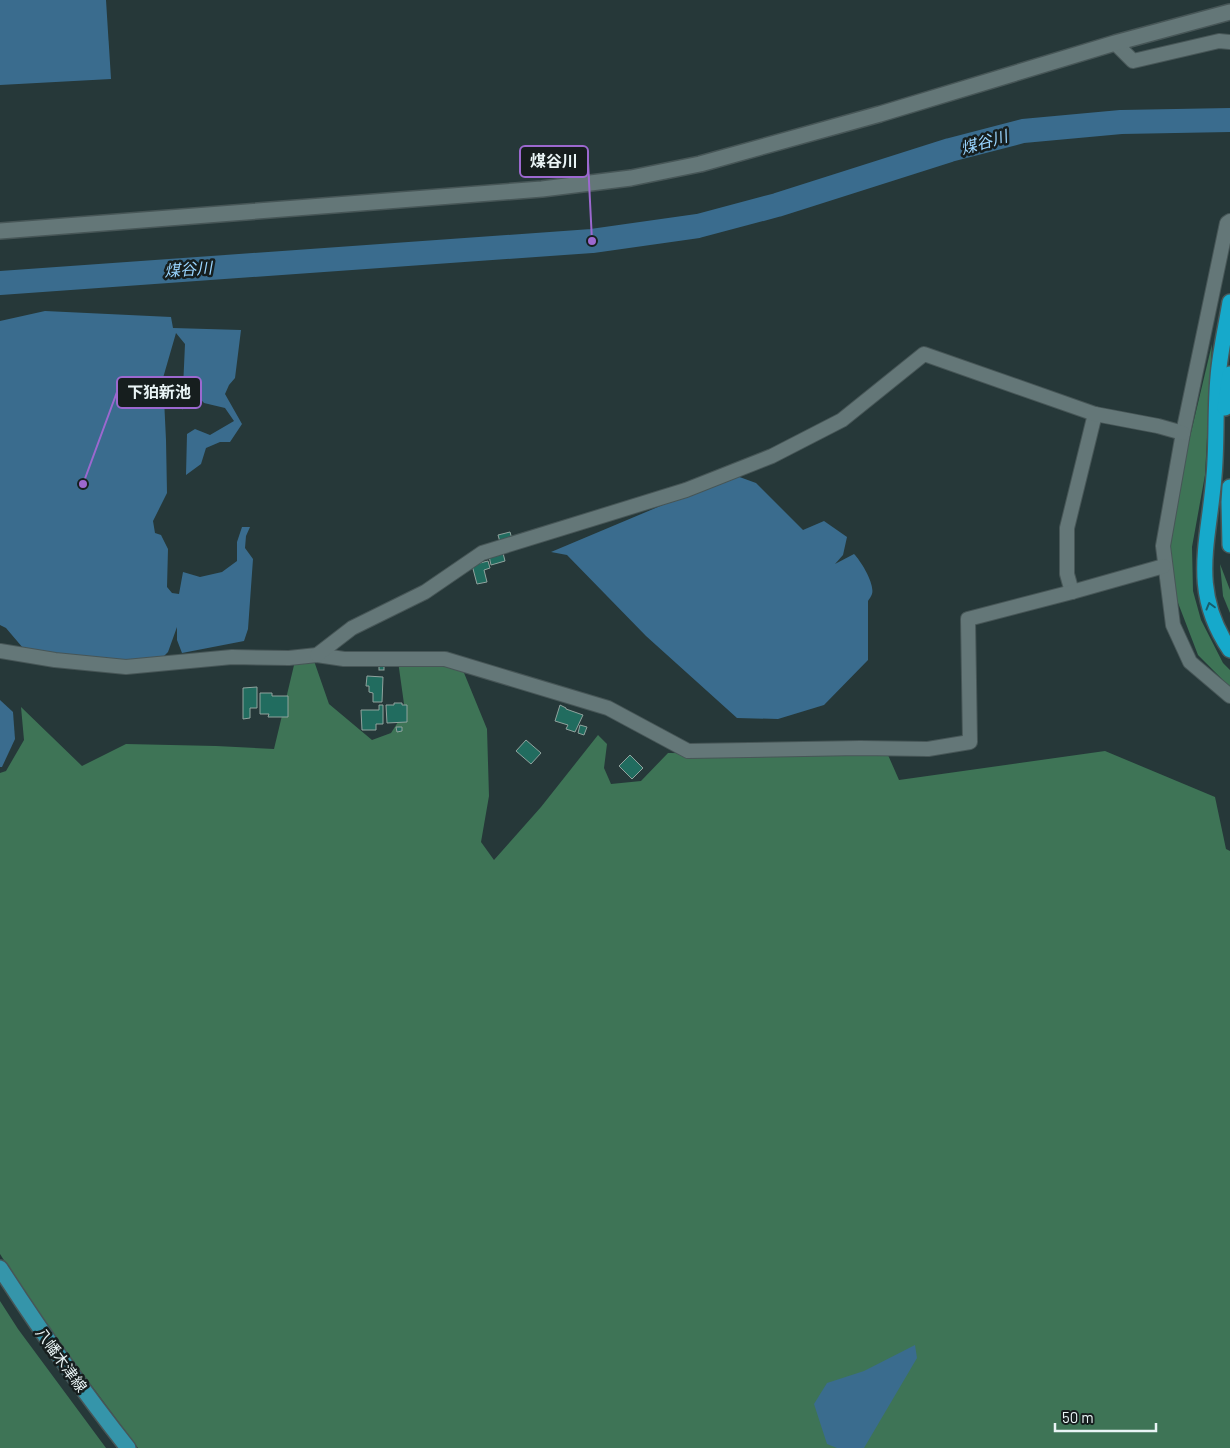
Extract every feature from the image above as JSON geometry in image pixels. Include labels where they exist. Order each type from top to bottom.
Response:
[{"type":"highway","points":[[1214,476],[1218,376],[1230,302]]},
{"type":"highway","points":[[1230,374],[1204,552],[1204,575],[1213,620],[1230,650]]},
{"type":"highway","points":[[1230,487],[1230,545]]},
{"type":"main road","name":"八幡木津線","points":[[0,1268],[60,1359],[128,1448]]},
{"type":"street","points":[[0,231],[542,189],[631,178],[732,156],[1115,43],[1230,12]]},
{"type":"street","points":[[1115,43],[1134,61],[1219,41],[1230,42]]},
{"type":"street","points":[[1230,221],[1228,223],[1183,433],[1164,538],[1164,566],[1173,625],[1190,662],[1230,696]]},
{"type":"street","points":[[317,655],[352,628],[425,592],[482,553],[686,490],[772,456],[842,420],[924,354],[1095,414],[1158,426],[1183,433]]},
{"type":"street","points":[[1072,592],[1066,574],[1067,528],[1095,414]]},
{"type":"street","points":[[0,651],[55,660],[126,667],[232,657],[289,658],[317,655],[344,659],[445,659],[608,708],[688,751],[860,748],[928,749],[970,742],[968,619],[1164,566]]},
{"type":"green space","points":[[1212,344],[1205,475],[1192,547],[1193,591],[1201,620],[1223,663],[1230,670],[1230,687],[1198,655],[1175,595],[1168,551],[1171,517]]},
{"type":"green space","points":[[1220,564],[1230,590],[1230,613],[1223,596]]},
{"type":"green space","points":[[313,658],[329,704],[372,740],[391,733],[405,711],[398,661],[462,668],[487,729],[489,796],[481,842],[494,860],[541,807],[598,735],[607,744],[604,768],[611,784],[641,781],[668,753],[888,755],[899,780],[1105,751],[1215,797],[1226,849],[1230,851],[1230,1448],[138,1448],[39,1315],[0,1254],[0,773],[6,771],[24,740],[21,707],[82,766],[126,744],[274,749],[295,661]]},
{"type":"green space","points":[[0,1301],[18,1329],[106,1448],[0,1448]]},
{"type":"water","points":[[0,0],[106,0],[111,79],[0,85]]},
{"type":"water","points":[[45,311],[171,317],[173,328],[241,330],[235,378],[225,394],[242,424],[230,442],[220,442],[206,448],[201,464],[186,475],[187,434],[195,429],[210,435],[234,421],[225,408],[204,403],[193,391],[182,410],[185,344],[176,333],[163,378],[167,493],[153,521],[155,533],[161,535],[168,549],[167,587],[172,593],[179,594],[183,572],[200,577],[222,572],[237,561],[237,542],[242,527],[250,527],[246,536],[245,548],[253,559],[248,629],[244,641],[182,653],[177,640],[177,627],[168,652],[160,660],[122,663],[23,648],[6,628],[0,625],[0,321]]},
{"type":"water","points":[[734,475],[756,483],[803,530],[824,521],[847,537],[843,555],[835,564],[854,554],[867,573],[872,590],[872,595],[868,601],[868,660],[824,705],[778,719],[737,718],[646,636],[567,555],[551,552]]},
{"type":"water","points":[[0,700],[13,712],[15,739],[2,767],[0,767]]},
{"type":"water","points":[[915,1345],[917,1358],[864,1448],[837,1448],[827,1444],[814,1404],[827,1383],[864,1371]]},
{"type":"building","points":[[510,532],[512,539],[500,542],[498,535]]},
{"type":"building","points":[[503,553],[505,561],[491,565],[489,556]]},
{"type":"building","points":[[488,561],[490,568],[484,570],[487,582],[477,584],[472,565]]},
{"type":"building","points":[[379,664],[384,664],[384,670],[379,670]]},
{"type":"building","points":[[367,676],[383,677],[382,702],[373,702],[373,693],[369,692],[369,686],[366,686]]},
{"type":"building","points":[[257,687],[257,708],[250,708],[250,718],[243,719],[243,688]]},
{"type":"building","points":[[260,693],[272,693],[272,696],[288,696],[288,717],[268,717],[269,714],[260,714]]},
{"type":"building","points":[[394,703],[407,705],[407,722],[387,723],[386,705],[394,705]]},
{"type":"building","points":[[379,705],[383,705],[383,724],[376,724],[376,730],[362,730],[361,710],[379,710]]},
{"type":"building","points":[[560,705],[583,715],[575,732],[566,729],[568,725],[555,721]]},
{"type":"building","points":[[580,725],[587,727],[584,735],[578,733]]},
{"type":"building","points":[[396,727],[402,727],[402,731],[397,732]]},
{"type":"building","points":[[526,740],[541,753],[531,764],[516,751]]},
{"type":"building","points":[[630,755],[643,768],[632,779],[619,766]]},
{"type":"waterway","name":"煤谷川","points":[[0,283],[592,241],[698,226],[777,205],[950,150],[1023,131],[1121,122],[1230,120]]},
{"type":"place","name":"煤谷川","points":[[592,241]]},
{"type":"place","name":"下狛新池","points":[[83,484]]}]
